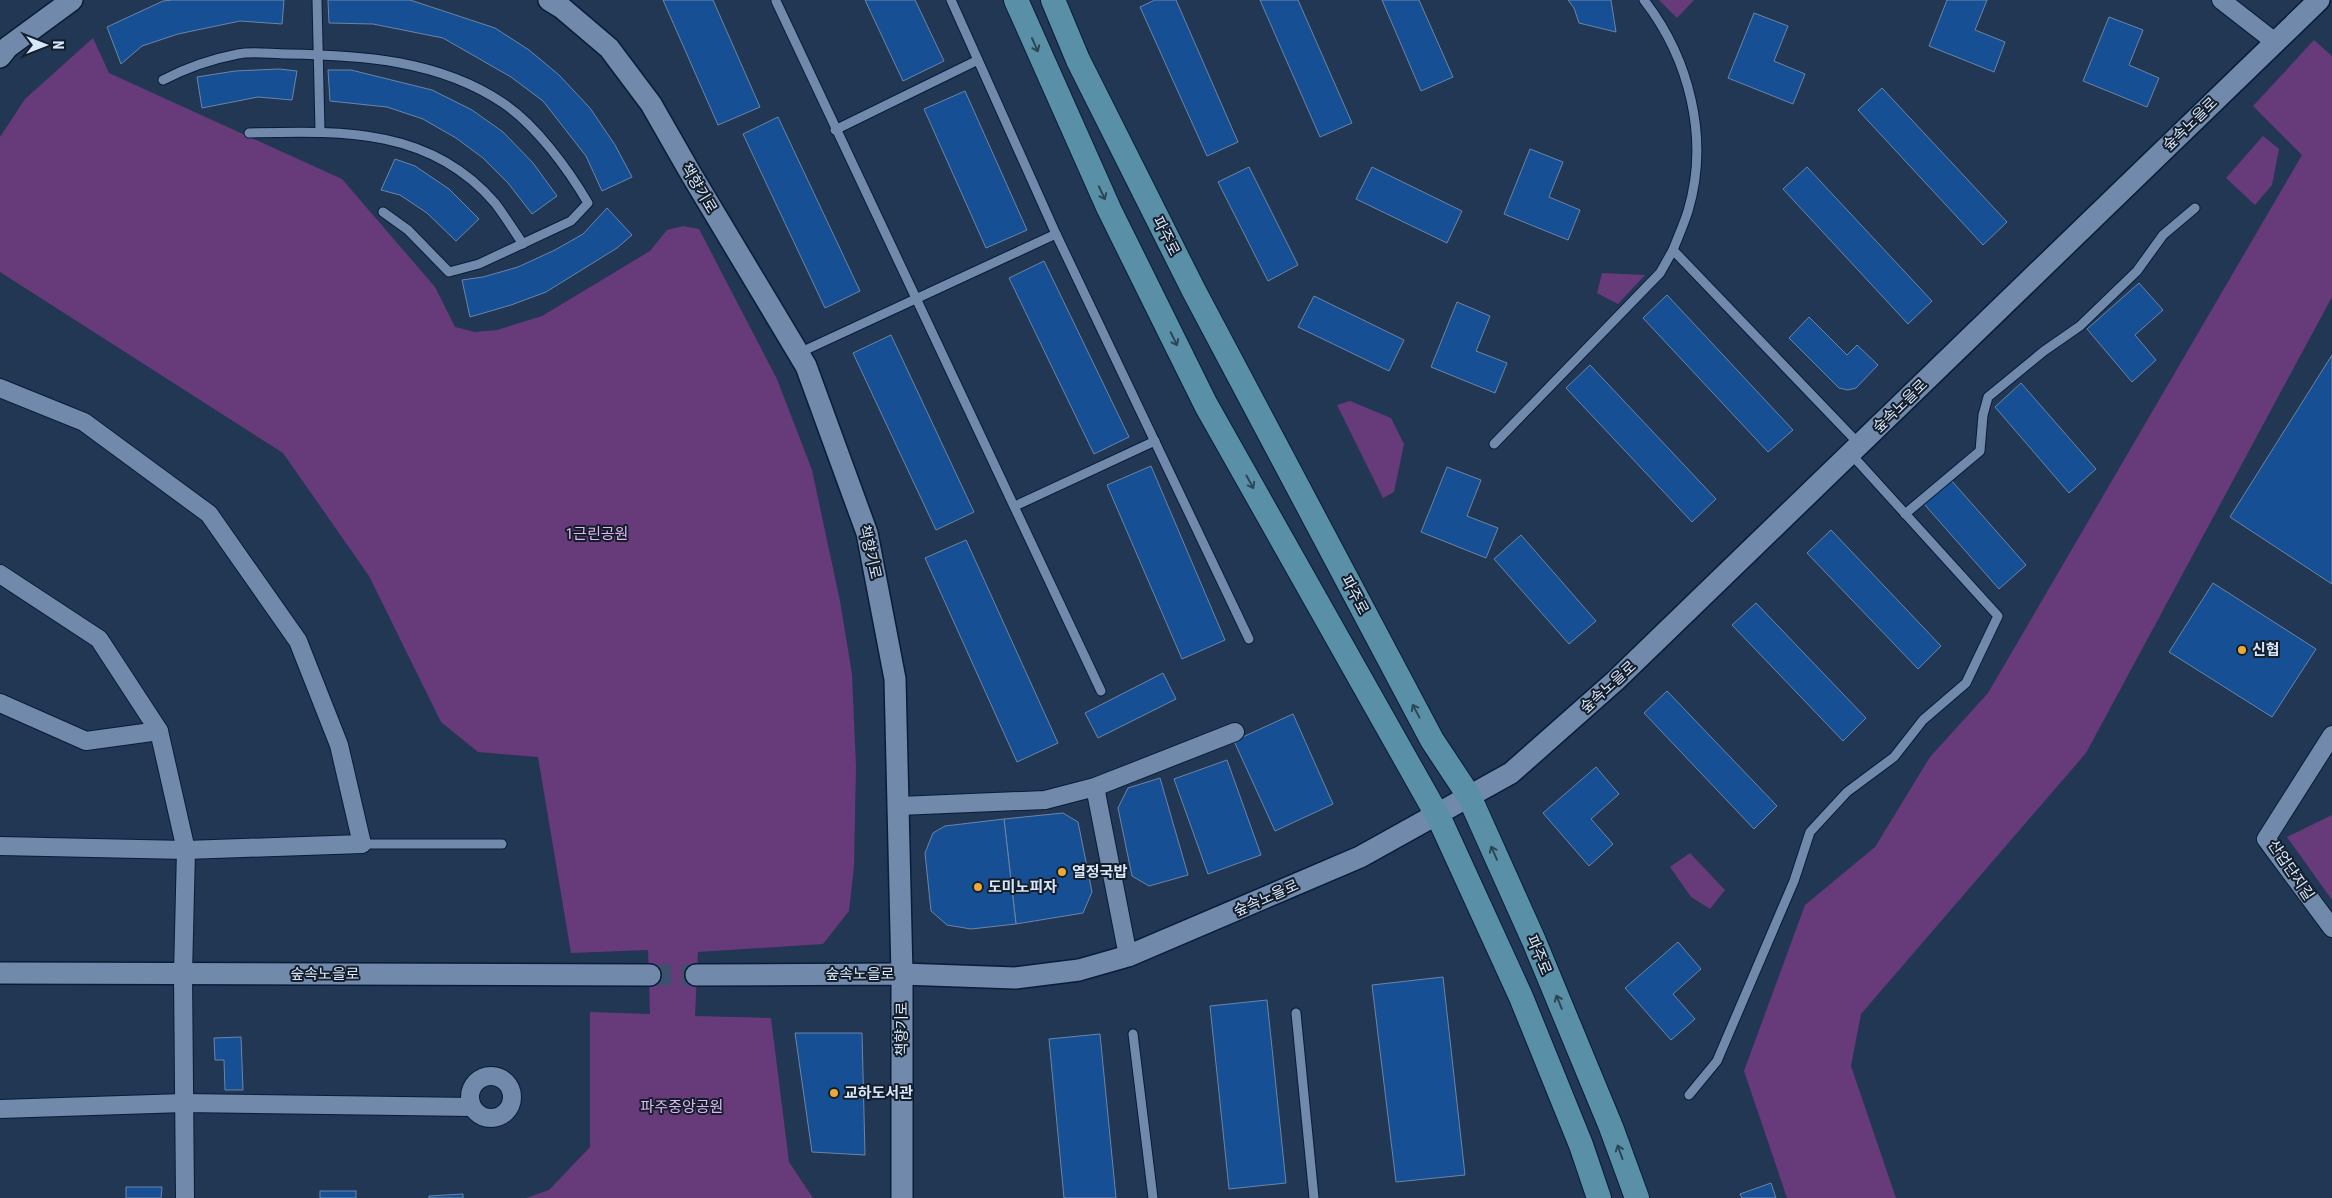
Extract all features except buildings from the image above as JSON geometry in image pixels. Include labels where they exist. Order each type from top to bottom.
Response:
[{"type":"main road","points":[[1016,0],[1109,209],[1206,404],[1436,813],[1521,996],[1581,1145],[1599,1198]]},
{"type":"main road","name":"파주로","points":[[1053,0],[1078,60],[1194,291],[1432,740],[1469,796],[1534,941],[1610,1126],[1637,1198]]},
{"type":"street","points":[[0,57],[8,47],[72,0]]},
{"type":"street","name":"책향기로","points":[[549,0],[562,8],[610,48],[651,104],[806,366],[867,533],[896,679],[902,974],[902,1198]]},
{"type":"street","points":[[2221,0],[2275,42]]},
{"type":"street","name":"숲속노을로","points":[[696,976],[902,974],[1015,978],[1079,970],[1128,956],[1360,857],[1436,813],[1511,773],[1615,681],[1856,450],[2319,0]]},
{"type":"street","points":[[0,388],[84,422],[209,514],[298,641],[339,745],[362,844],[186,850],[0,846]]},
{"type":"street","points":[[0,574],[99,638],[159,730],[186,850],[183,974],[185,1198]]},
{"type":"street","points":[[0,703],[86,741],[159,730]]},
{"type":"street","points":[[899,806],[1045,800],[1094,787],[1235,732]]},
{"type":"street","name":"산업단지길","points":[[2332,735],[2266,839],[2332,928]]},
{"type":"street","points":[[1094,787],[1128,956]]},
{"type":"street","name":"숲속노을로","points":[[0,973],[650,975]]},
{"type":"street","points":[[0,1109],[184,1103],[472,1107]]},
{"type":"lane","points":[[317,0],[320,131]]},
{"type":"lane","points":[[951,0],[1056,234],[1249,638]]},
{"type":"lane","points":[[1494,444],[1660,273],[1673,250],[1689,210],[1696,166],[1696,133],[1693,105],[1680,63],[1660,21],[1644,0]]},
{"type":"lane","points":[[776,1],[915,300],[1015,506],[1101,691]]},
{"type":"lane","points":[[162,80],[184,69],[239,54],[319,54],[378,58],[449,75],[503,103],[535,132],[573,176],[588,203],[571,221],[479,264],[449,272],[408,230],[383,212]]},
{"type":"lane","points":[[835,130],[978,60]]},
{"type":"lane","points":[[249,133],[320,131],[380,138],[420,148],[458,169],[495,203],[523,244]]},
{"type":"lane","points":[[1905,514],[1980,451],[1982,415],[1988,397],[2044,351],[2080,326],[2137,271],[2163,235],[2195,208]]},
{"type":"lane","points":[[799,353],[1056,234]]},
{"type":"lane","points":[[1673,250],[1856,450],[1905,514],[1998,616],[1966,683],[1923,720],[1894,757],[1847,792],[1810,832],[1794,881],[1717,1061],[1689,1094]]},
{"type":"lane","points":[[1015,506],[1155,441]]},
{"type":"lane","points":[[362,844],[502,844]]},
{"type":"lane","points":[[1296,1013],[1314,1198]]},
{"type":"lane","points":[[1133,1034],[1153,1198]]},
{"type":"green space","points":[[1659,0],[1694,0],[1677,18]]},
{"type":"green space","name":"1근린공원","points":[[93,38],[109,73],[342,179],[435,287],[455,327],[475,332],[497,330],[542,316],[650,251],[667,230],[683,226],[699,229],[777,379],[812,470],[840,601],[852,674],[856,766],[854,866],[849,911],[823,944],[698,952],[695,1016],[771,1018],[789,1162],[813,1198],[526,1198],[549,1190],[590,1147],[590,1012],[650,1014],[648,950],[571,953],[538,757],[478,752],[441,722],[369,576],[283,453],[0,272],[0,137],[25,99]]},
{"type":"green space","points":[[2314,40],[2332,56],[2332,297],[2086,753],[1861,1014],[1851,1066],[1896,1198],[1787,1198],[1744,1071],[1805,905],[1875,847],[1930,757],[1988,693],[2302,155],[2253,106]]},
{"type":"green space","points":[[2263,136],[2279,149],[2272,185],[2255,205],[2226,178]]},
{"type":"green space","points":[[1602,273],[1645,275],[1618,304],[1597,293]]},
{"type":"green space","points":[[1350,401],[1391,418],[1404,444],[1394,492],[1383,498],[1337,405]]},
{"type":"green space","points":[[2332,815],[2332,900],[2287,837]]},
{"type":"green space","points":[[1690,853],[1725,890],[1710,909],[1691,897],[1670,867]]},
{"type":"tunnel","points":[[650,975],[696,975]]},
{"type":"place","name":"신협","points":[[2242,650]]},
{"type":"place","name":"열정국밥","points":[[1062,872]]},
{"type":"place","name":"도미노피자","points":[[978,887]]},
{"type":"place","name":"교하도서관","points":[[834,1093]]},
{"type":"park label","name":"파주중앙공원","points":[[682,1107]]}]
